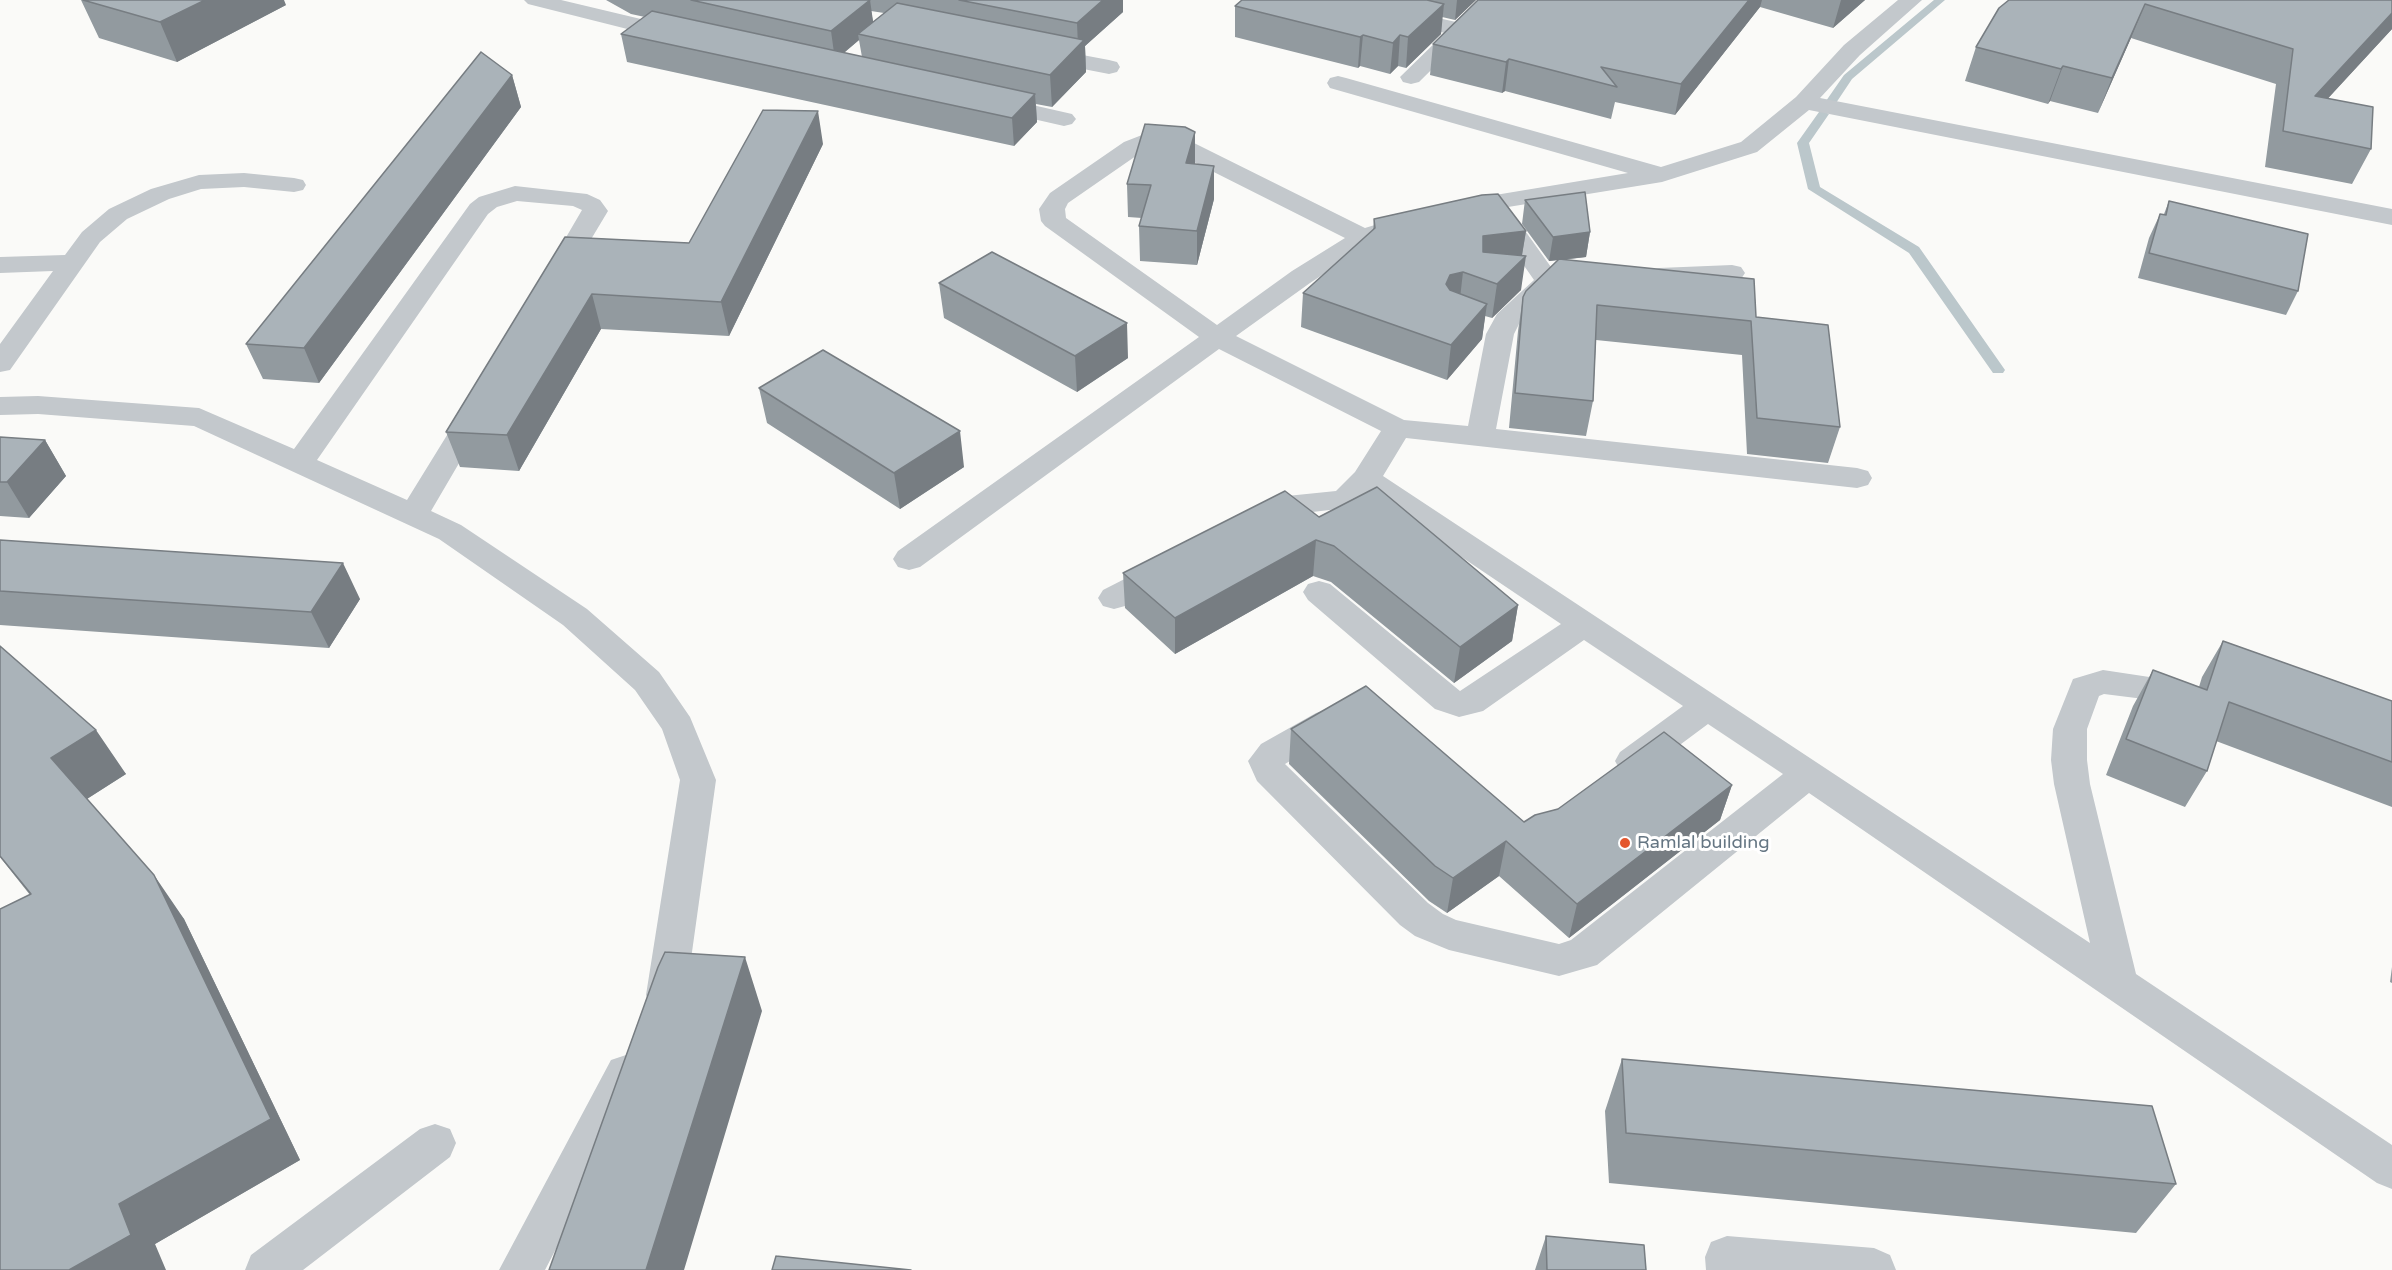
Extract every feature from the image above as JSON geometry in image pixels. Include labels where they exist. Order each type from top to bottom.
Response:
[{"type":"street","points":[[535,0],[702,40]]},
{"type":"street","points":[[1331,0],[1461,30]]},
{"type":"street","points":[[1411,77],[1491,0]]},
{"type":"street","points":[[1437,211],[1662,175],[1749,147],[1804,102],[1852,50],[1911,0]]},
{"type":"street","points":[[1019,50],[1109,67]]},
{"type":"street","points":[[1338,83],[1662,175]]},
{"type":"street","points":[[975,100],[1064,119]]},
{"type":"street","points":[[1804,102],[2392,217]]},
{"type":"street","points":[[1363,237],[1184,147],[1161,142],[1142,142],[1132,147],[1059,198],[1052,209],[1054,220],[1216,337],[1398,428],[1857,478]]},
{"type":"street","points":[[0,364],[91,237],[118,214],[160,194],[199,182],[244,180],[294,185]]},
{"type":"street","points":[[298,464],[479,209],[488,202],[515,194],[578,199],[591,205],[595,211],[547,292]]},
{"type":"street","points":[[1480,438],[1489,330],[1507,320],[1559,280],[1491,203]]},
{"type":"street","points":[[909,559],[1216,337],[1363,237],[1405,222]]},
{"type":"street","points":[[0,265],[73,263]]},
{"type":"street","points":[[1640,277],[1732,273]]},
{"type":"street","points":[[413,516],[486,394]]},
{"type":"street","points":[[0,406],[38,405],[199,417],[450,532],[575,617],[647,681],[678,726],[698,780],[665,1001],[521,1270]]},
{"type":"street","points":[[1237,534],[1298,503],[1344,500],[1366,479],[1398,428]]},
{"type":"street","points":[[1366,479],[1708,706],[2392,1169]]},
{"type":"street","points":[[1114,598],[1186,561]]},
{"type":"street","points":[[1319,592],[1447,700],[1459,704],[1471,702],[1584,624]]},
{"type":"street","points":[[2119,986],[2072,784],[2069,760],[2070,729],[2085,688],[2103,682],[2144,687]]},
{"type":"street","points":[[1602,784],[1708,706]]},
{"type":"street","points":[[1353,708],[1273,753],[1266,761],[1270,771],[1414,914],[1429,925],[1449,934],[1559,960],[1584,953],[1809,774]]},
{"type":"street","points":[[267,1270],[435,1143]]},
{"type":"street","points":[[1728,1270],[1727,1257],[1874,1270]]},
{"type":"building","points":[[83,0],[205,0],[160,22]]},
{"type":"building","points":[[691,0],[870,0],[831,31]]},
{"type":"building","points":[[959,0],[1103,0],[1077,23]]},
{"type":"building","points":[[1242,0],[1427,0],[1444,4],[1408,37],[1400,35],[1393,43],[1235,6]]},
{"type":"building","points":[[1478,0],[1749,0],[1681,84],[1601,67],[1617,87],[1509,59],[1506,62],[1433,44]]},
{"type":"building","points":[[2009,0],[2392,0],[2392,13],[2315,96],[2373,107],[2371,149],[2283,131],[2293,49],[2145,4],[2112,78],[2063,66],[2061,69],[1976,47],[1999,8]]},
{"type":"building","points":[[897,3],[1084,40],[1050,75],[858,34]]},
{"type":"building","points":[[652,11],[1035,94],[1012,118],[621,34]]},
{"type":"building","points":[[481,52],[512,75],[304,348],[246,344]]},
{"type":"building","points":[[763,110],[818,111],[721,302],[592,294],[507,435],[446,432],[565,237],[689,243]]},
{"type":"building","points":[[1145,124],[1185,127],[1195,132],[1186,163],[1214,166],[1197,231],[1139,226],[1151,185],[1127,184]]},
{"type":"building","points":[[1585,192],[1590,232],[1553,237],[1525,200]]},
{"type":"building","points":[[1498,194],[1526,231],[1483,236],[1483,252],[1526,256],[1497,284],[1463,272],[1450,275],[1446,284],[1450,290],[1487,304],[1451,345],[1303,293],[1375,228],[1374,219],[1482,195]]},
{"type":"building","points":[[2169,201],[2308,234],[2298,291],[2149,253],[2160,214],[2166,215]]},
{"type":"building","points":[[992,252],[1127,323],[1075,356],[939,283]]},
{"type":"building","points":[[1559,259],[1754,279],[1756,317],[1828,325],[1840,427],[1757,418],[1751,321],[1597,305],[1593,401],[1515,393],[1523,297],[1526,291]]},
{"type":"building","points":[[823,350],[960,431],[894,473],[759,388]]},
{"type":"building","points":[[0,437],[45,440],[7,482],[0,482]]},
{"type":"building","points":[[1377,487],[1518,605],[1460,647],[1334,546],[1316,540],[1175,618],[1123,573],[1285,491],[1319,517]]},
{"type":"building","points":[[0,540],[343,563],[311,612],[0,591]]},
{"type":"building","points":[[2223,641],[2392,701],[2392,762],[2229,702],[2207,771],[2126,739],[2153,670],[2207,690]]},
{"type":"building","points":[[0,646],[96,730],[51,758],[154,875],[271,1119],[119,1204],[131,1235],[69,1270],[0,1270],[0,909],[31,894],[0,856]]},
{"type":"building","points":[[1366,686],[1524,822],[1535,815],[1558,809],[1664,732],[1732,785],[1577,904],[1506,841],[1453,878],[1435,866],[1291,729]]},
{"type":"building","points":[[665,952],[745,957],[646,1270],[549,1270],[658,967]]},
{"type":"building","points":[[1622,1059],[2152,1106],[2176,1184],[1626,1133]]},
{"type":"building","points":[[1546,1236],[1644,1245],[1646,1270],[1547,1270]]},
{"type":"building","points":[[776,1256],[911,1270],[772,1270]]},
{"type":"waterway","points":[[1832,101],[1848,77],[1940,0]]},
{"type":"waterway","points":[[1823,114],[1803,143],[1814,189],[1914,250],[1998,370]]},
{"type":"place","name":"Ramlal building","points":[[1625,843]]}]
